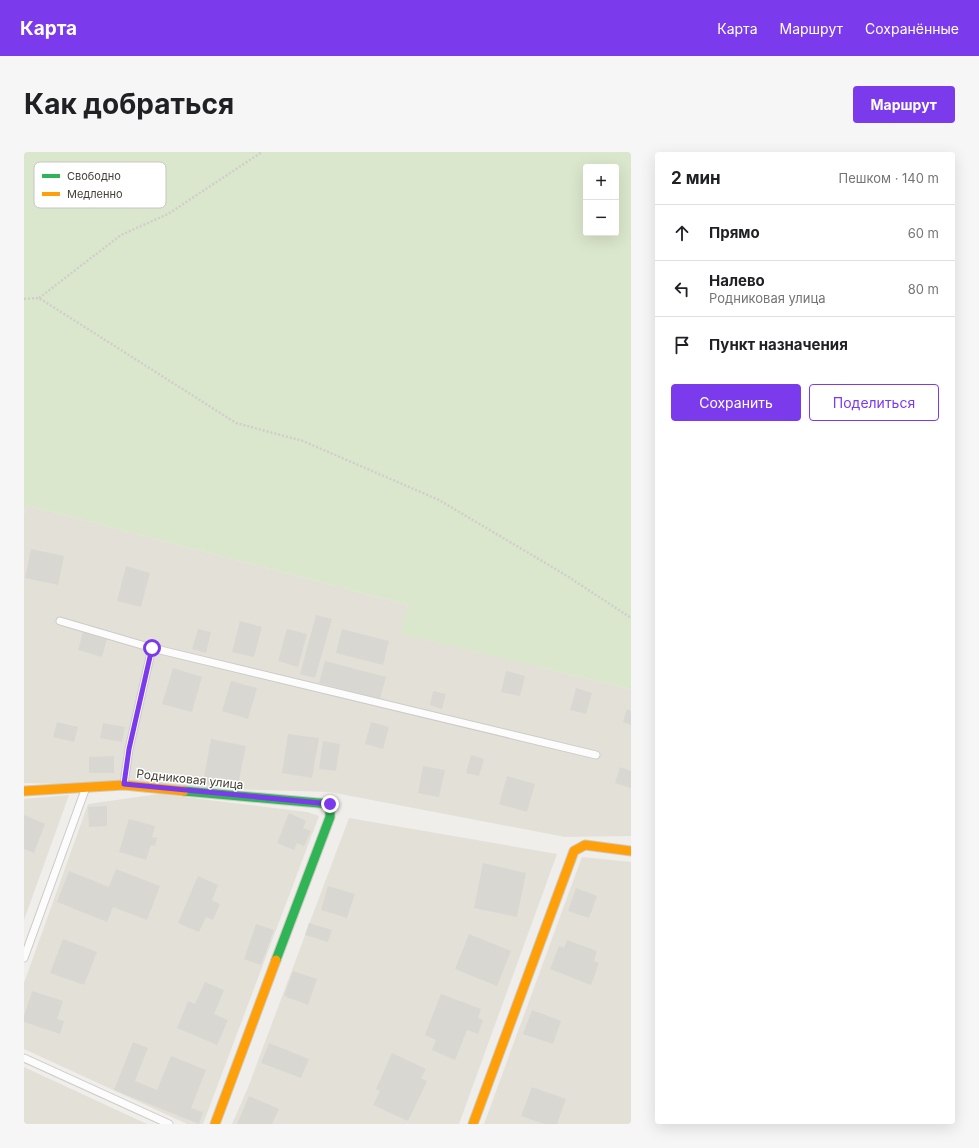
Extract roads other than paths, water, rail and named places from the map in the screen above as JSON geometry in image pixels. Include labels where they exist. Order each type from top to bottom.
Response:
[{"type":"street","name":"Родниковая улица","points":[[24,791],[124,784],[330,804],[330,817],[215,1124]]},
{"type":"street","points":[[473,1124],[574,851],[585,845],[631,851]]},
{"type":"lane","points":[[60,621],[152,648],[596,755]]},
{"type":"lane","points":[[124,784],[129,749],[152,648]]},
{"type":"lane","points":[[24,958],[86,786]]},
{"type":"lane","points":[[24,1058],[168,1124]]}]
